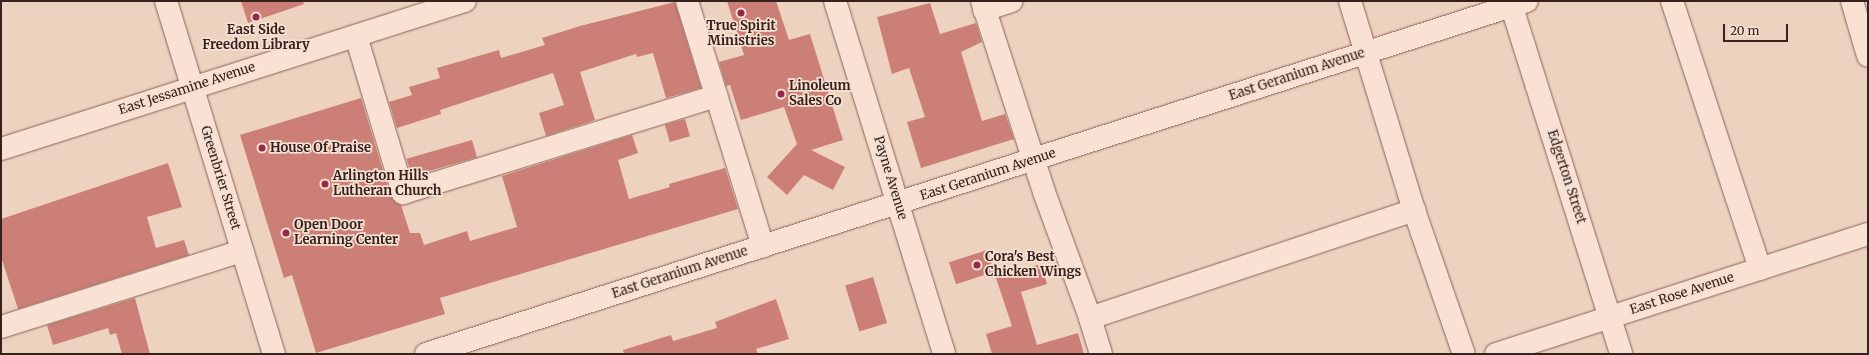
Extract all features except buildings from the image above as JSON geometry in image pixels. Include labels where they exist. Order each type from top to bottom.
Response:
[{"type":"street","name":"Greenbrier Street","points":[[166,1],[274,354]]},
{"type":"street","name":"East Jessamine Avenue","points":[[1,149],[465,1]]},
{"type":"street","points":[[687,1],[763,247]]},
{"type":"street","name":"Payne Avenue","points":[[835,1],[944,354]]},
{"type":"street","points":[[1012,1],[983,6],[1101,354]]},
{"type":"street","points":[[1350,1],[1414,210],[1464,354]]},
{"type":"street","points":[[1672,1],[1760,269]]},
{"type":"street","points":[[1852,1],[1868,56]]},
{"type":"street","name":"East Geranium Avenue","points":[[426,354],[898,204],[1516,3]]},
{"type":"street","name":"Edgerton Street","points":[[1516,3],[1621,354]]},
{"type":"street","points":[[356,36],[403,193],[716,96]]},
{"type":"street","points":[[1090,318],[1414,210]]},
{"type":"street","name":"East Rose Avenue","points":[[1496,354],[1868,234]]},
{"type":"street","points":[[1,327],[242,251]]},
{"type":"place","name":"True Spirit Ministries","points":[[741,13]]},
{"type":"place","name":"East Side Freedom Library","points":[[256,17]]},
{"type":"place","name":"Linoleum Sales Co","points":[[781,94]]},
{"type":"place","name":"House Of Praise","points":[[262,148]]},
{"type":"place","name":"Arlington Hills Lutheran Church","points":[[325,184]]},
{"type":"place","name":"Open Door Learning Center","points":[[286,233]]},
{"type":"place","name":"Cora's Best Chicken Wings","points":[[977,265]]}]
